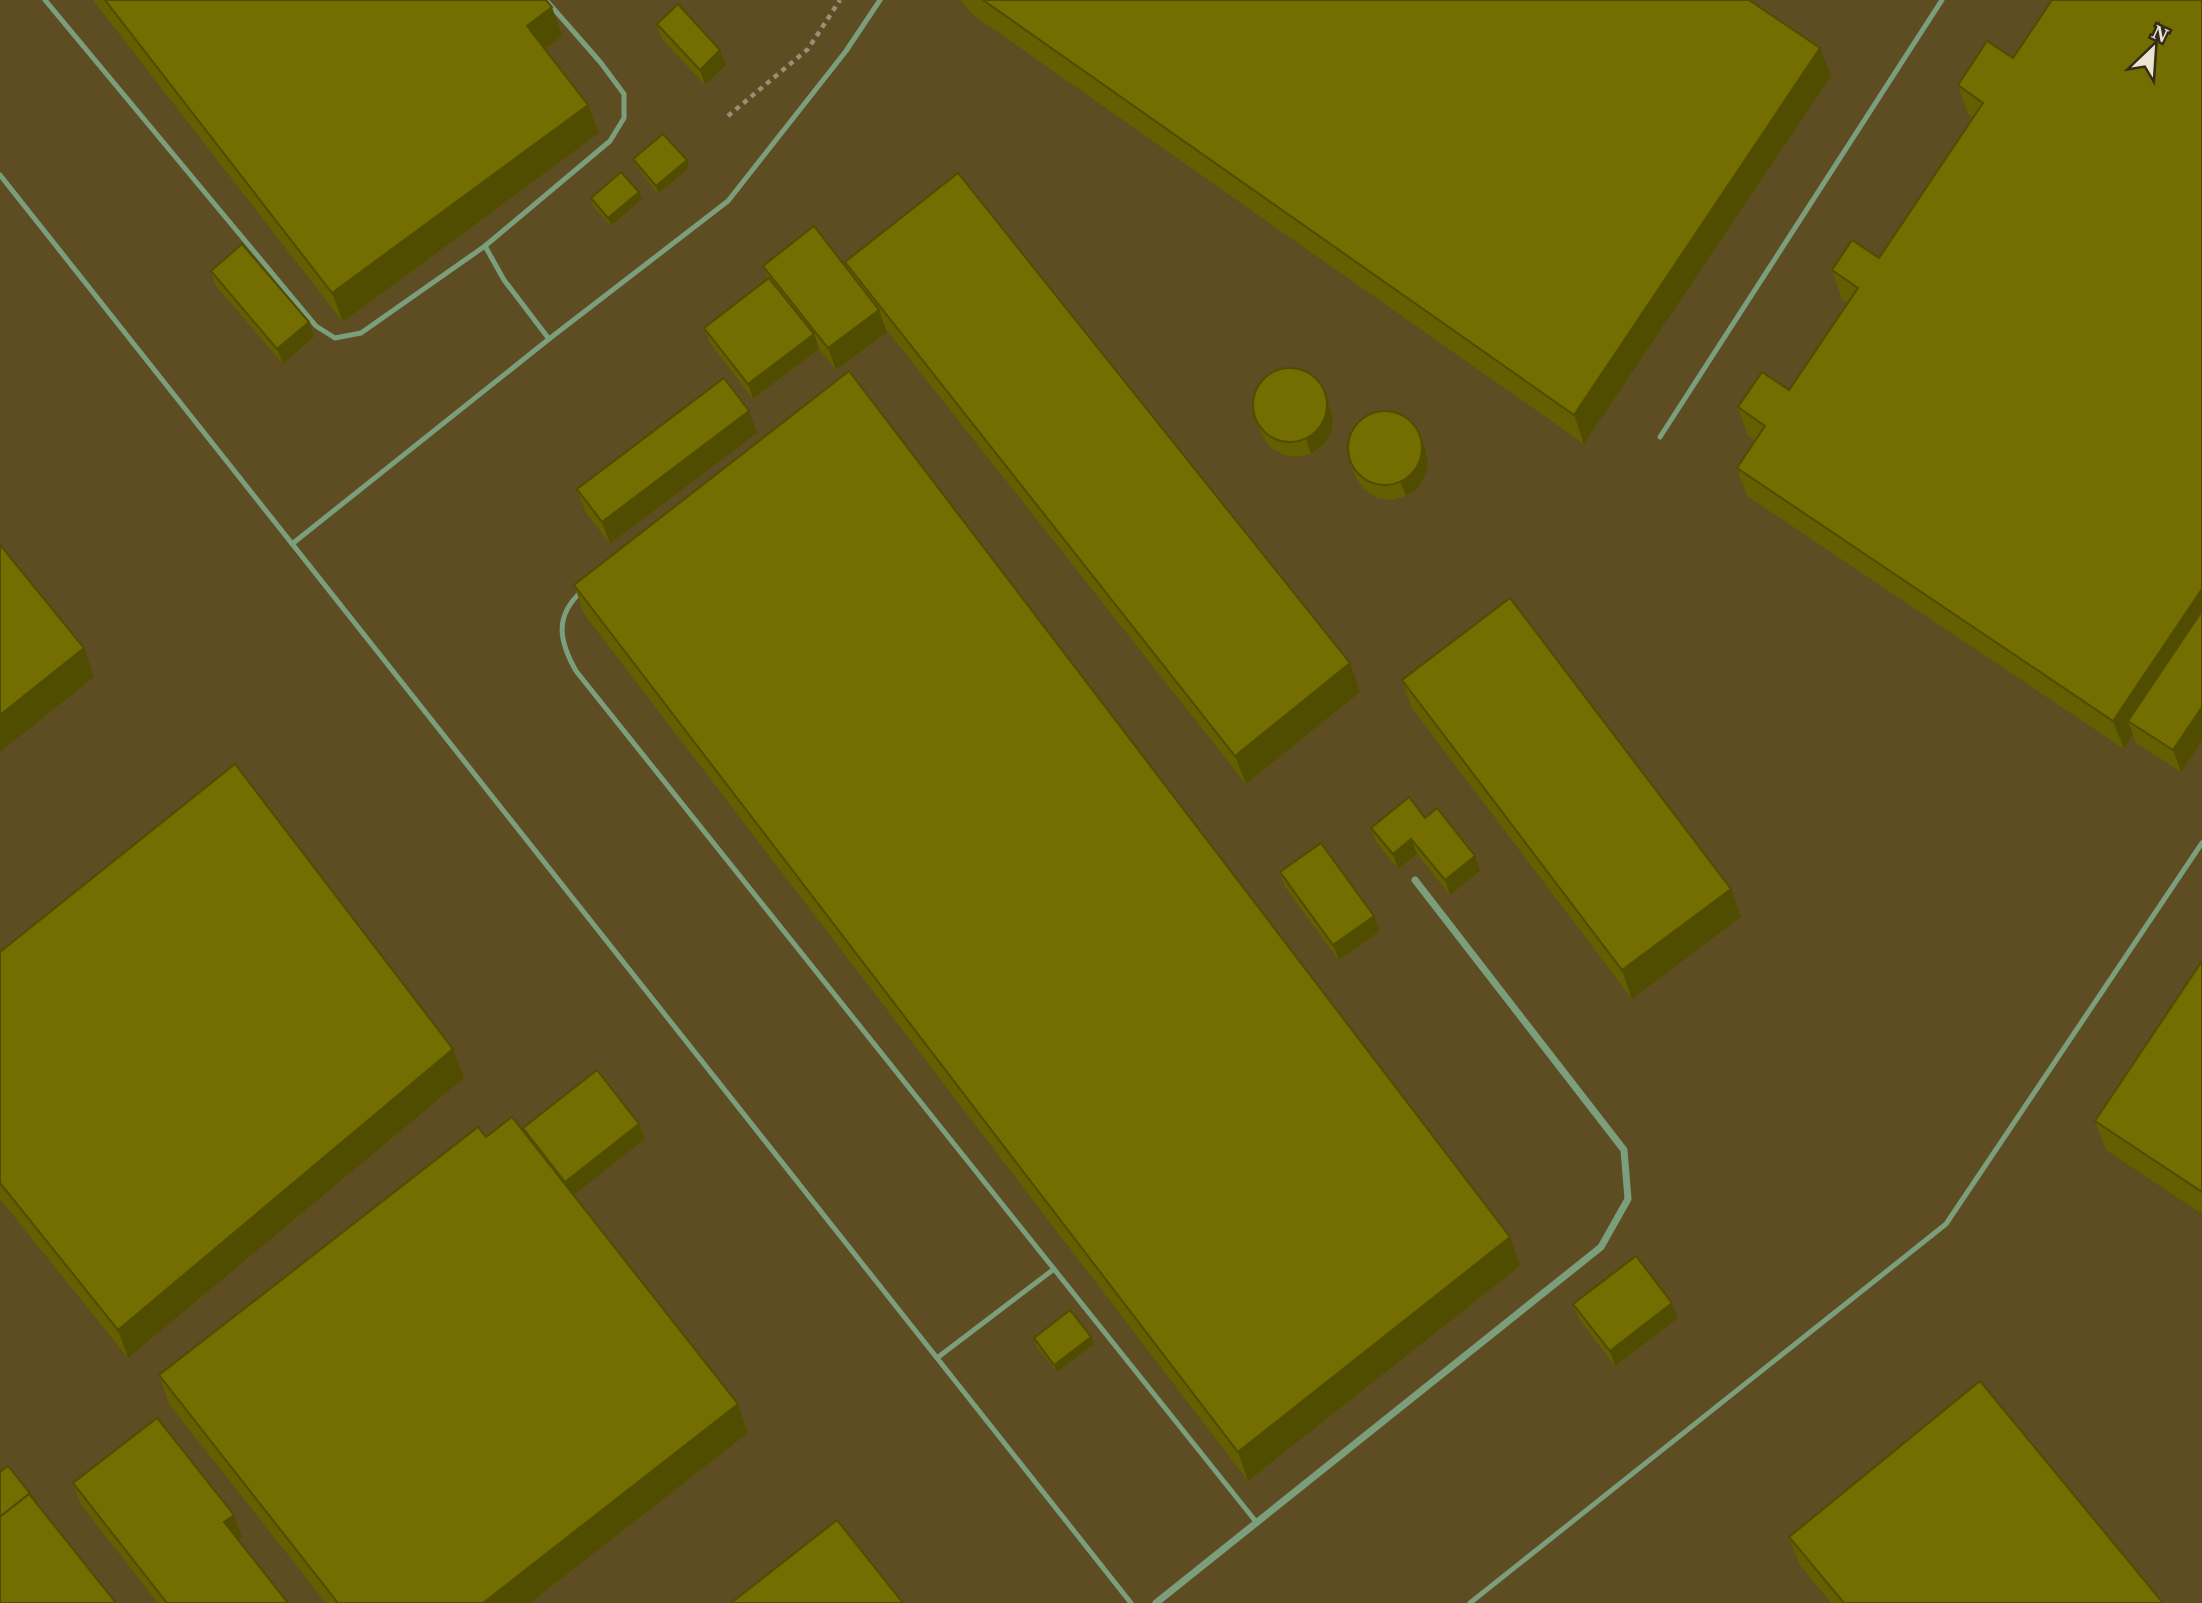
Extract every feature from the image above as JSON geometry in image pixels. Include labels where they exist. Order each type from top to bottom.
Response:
[{"type":"street","points":[[1156,1603],[1601,1247],[1629,1199],[1624,1150],[1415,880]]},
{"type":"lane","points":[[45,0],[316,326],[335,338],[361,333],[485,246],[610,141],[624,118],[624,94],[546,0]]},
{"type":"lane","points":[[292,544],[549,339],[728,201],[846,51],[880,0]]},
{"type":"lane","points":[[1660,437],[1942,0]]},
{"type":"lane","points":[[0,175],[1131,1603]]},
{"type":"lane","points":[[485,246],[504,280],[549,339]]},
{"type":"lane","points":[[589,585],[578,593],[562,621],[563,648],[576,671],[1257,1522]]},
{"type":"lane","points":[[1470,1603],[1946,1224],[2202,843]]},
{"type":"lane","points":[[937,1358],[1054,1269]]},
{"type":"path","points":[[728,116],[808,49],[840,0]]},
{"type":"shaded area","points":[[0,0],[2202,0],[2202,1603],[0,1603]]},
{"type":"building","points":[[105,0],[546,0],[552,7],[527,26],[588,105],[332,293]]},
{"type":"building","points":[[983,0],[1749,0],[1820,48],[1574,415]]},
{"type":"building","points":[[2052,0],[2202,0],[2202,589],[2113,721],[1737,468],[1765,426],[1738,407],[1762,372],[1789,390],[1858,288],[1832,270],[1852,240],[1879,258],[1983,103],[1958,85],[1987,41],[2013,58]]},
{"type":"building","points":[[678,4],[720,50],[700,70],[657,24]]},
{"type":"building","points":[[663,134],[687,160],[656,186],[633,159]]},
{"type":"building","points":[[621,172],[639,192],[608,218],[591,198]]},
{"type":"building","points":[[958,173],[1350,663],[1235,756],[845,262]]},
{"type":"building","points":[[814,226],[879,310],[828,348],[763,266]]},
{"type":"building","points":[[242,244],[309,322],[277,349],[211,271]]},
{"type":"building","points":[[769,278],[814,334],[748,384],[704,328]]},
{"type":"building","points":[[1290,368],[1304,371],[1316,379],[1324,391],[1327,405],[1324,419],[1316,431],[1304,439],[1290,442],[1276,439],[1264,431],[1256,419],[1253,405],[1256,391],[1264,379],[1276,371]]},
{"type":"building","points":[[849,371],[1510,1237],[1238,1452],[574,585]]},
{"type":"building","points":[[724,378],[749,411],[602,522],[577,489]]},
{"type":"building","points":[[1385,411],[1399,414],[1411,422],[1419,434],[1422,448],[1419,462],[1411,474],[1399,482],[1385,485],[1371,482],[1359,474],[1351,462],[1348,448],[1351,434],[1359,422],[1371,414]]},
{"type":"building","points":[[0,545],[84,648],[0,715]]},
{"type":"building","points":[[1510,598],[1731,889],[1622,970],[1402,680]]},
{"type":"building","points":[[2202,611],[2202,707],[2173,750],[2128,721]]},
{"type":"building","points":[[235,764],[453,1049],[118,1330],[0,1183],[0,952]]},
{"type":"building","points":[[1409,797],[1425,818],[1437,808],[1475,856],[1445,880],[1411,839],[1393,854],[1371,828]]},
{"type":"building","points":[[1321,843],[1374,916],[1333,945],[1280,872]]},
{"type":"building","points":[[2202,961],[2202,1192],[2095,1121]]},
{"type":"building","points":[[597,1070],[639,1124],[565,1182],[523,1128]]},
{"type":"building","points":[[512,1117],[738,1404],[483,1603],[338,1603],[159,1375],[478,1127],[486,1137]]},
{"type":"building","points":[[1636,1256],[1672,1303],[1610,1351],[1573,1304]]},
{"type":"building","points":[[1070,1310],[1091,1337],[1054,1365],[1034,1338]]},
{"type":"building","points":[[1980,1381],[2163,1603],[1844,1603],[1789,1537]]},
{"type":"building","points":[[157,1418],[234,1515],[224,1522],[288,1603],[167,1603],[73,1483]]},
{"type":"building","points":[[8,1466],[36,1501],[29,1494],[0,1517],[0,1472]]},
{"type":"building","points":[[29,1494],[116,1603],[0,1602],[0,1517]]},
{"type":"building","points":[[837,1520],[903,1603],[731,1603]]}]
